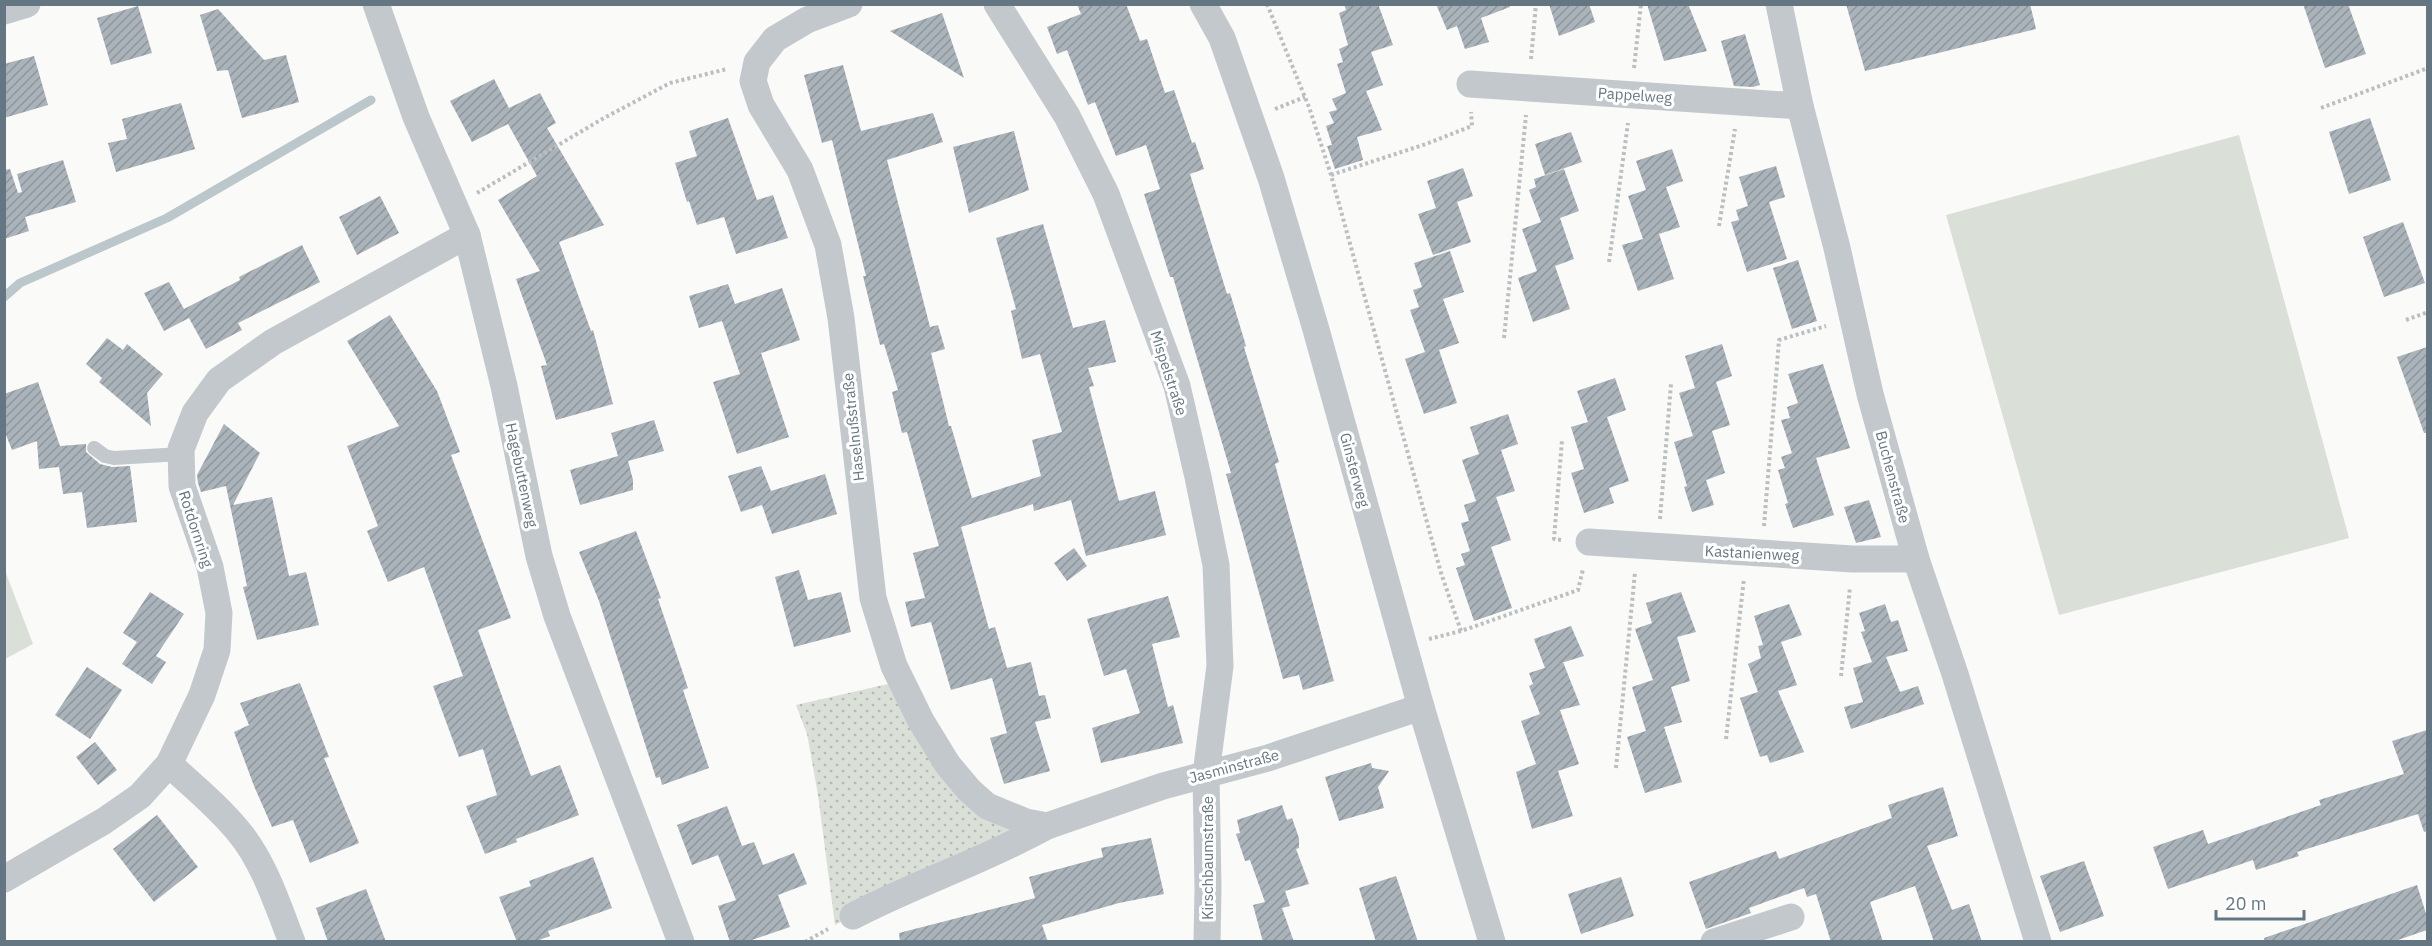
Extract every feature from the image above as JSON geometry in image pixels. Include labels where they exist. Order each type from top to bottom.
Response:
[{"type":"street","points":[[4,10],[27,4]]},
{"type":"street","name":"Hagebuttenweg","points":[[376,4],[416,117],[467,236],[504,386],[545,576],[586,696],[656,872],[681,942]]},
{"type":"street","points":[[757,62],[775,39],[807,20],[849,4]]},
{"type":"street","name":"Mispelstraße","points":[[997,4],[1067,116],[1106,194],[1177,386],[1216,565],[1220,666],[1206,774]]},
{"type":"street","name":"Ginsterweg","points":[[1203,4],[1222,38],[1271,178],[1315,326],[1421,707],[1492,942]]},
{"type":"street","name":"Buchenstraße","points":[[1779,4],[1800,106],[1870,394],[1916,559],[1955,674],[2038,942]]},
{"type":"street","name":"Haselnußstraße","points":[[757,62],[753,81],[761,105],[800,170],[828,244],[841,318],[873,598],[894,666],[921,721],[948,765],[969,790],[987,806],[1026,822],[1047,825]]},
{"type":"street","name":"Pappelweg","points":[[1470,84],[1800,106]]},
{"type":"street","name":"Rotdornring","points":[[4,879],[104,821],[140,796],[169,764],[202,695],[217,650],[219,613],[210,567],[182,486],[181,454],[195,413],[219,380],[273,342],[467,236]]},
{"type":"street","name":"Kastanienweg","points":[[1589,542],[1853,559],[1916,559]]},
{"type":"street","name":"Jasminstraße","points":[[853,916],[889,897],[997,852],[1047,825],[1163,786],[1268,758],[1421,707]]},
{"type":"street","points":[[169,764],[210,801],[241,834],[268,882],[292,942]]},
{"type":"street","name":"Kirschbaumstraße","points":[[1206,774],[1207,942]]},
{"type":"street","points":[[1714,942],[1791,917]]},
{"type":"lane","points":[[94,448],[105,456],[114,458],[181,454]]},
{"type":"path","points":[[1267,4],[1309,107],[1331,175],[1441,573],[1461,631]]},
{"type":"path","points":[[1504,338],[1536,4]]},
{"type":"path","points":[[1609,262],[1632,94],[1641,4]]},
{"type":"path","points":[[454,206],[604,118],[670,83],[757,62]]},
{"type":"path","points":[[2321,108],[2427,68]]},
{"type":"path","points":[[1331,175],[1426,144],[1472,126],[1470,84]]},
{"type":"path","points":[[1719,226],[1739,102]]},
{"type":"path","points":[[2406,320],[2427,312]]},
{"type":"path","points":[[1726,739],[1755,553],[1779,340],[1853,318]]},
{"type":"path","points":[[1616,768],[1671,384]]},
{"type":"path","points":[[1405,645],[1461,631],[1578,590],[1589,542],[1554,539],[1562,440]]},
{"type":"path","points":[[1841,676],[1853,559]]},
{"type":"shaded area","points":[[2239,135],[2349,538],[2059,615],[1946,215]]},
{"type":"shaded area","points":[[4,568],[33,644],[5,659],[4,659]]},
{"type":"shaded area","points":[[901,681],[948,765],[1026,822],[835,925],[818,795],[807,734],[796,705]]},
{"type":"building","points":[[1077,4],[1126,4],[1140,41],[1147,39],[1165,93],[1174,90],[1192,143],[1195,142],[1204,169],[1190,174],[1227,294],[1230,293],[1279,462],[1275,464],[1334,681],[1303,690],[1299,675],[1283,679],[1226,474],[1231,473],[1173,277],[1170,277],[1144,194],[1160,189],[1146,145],[1116,156],[1095,102],[1088,105],[1067,50],[1057,54],[1047,27],[1081,14]]},
{"type":"building","points":[[1344,4],[1378,4],[1393,45],[1371,52],[1383,85],[1366,91],[1382,130],[1357,137],[1363,160],[1335,169],[1327,146],[1332,145],[1326,126],[1334,123],[1329,112],[1337,110],[1332,99],[1346,93],[1337,64],[1343,62],[1339,49],[1348,45],[1339,13],[1346,10]]},
{"type":"building","points":[[1436,4],[1509,4],[1510,7],[1481,18],[1489,42],[1465,49],[1457,26],[1447,30]]},
{"type":"building","points":[[1549,4],[1589,4],[1595,22],[1559,36]]},
{"type":"building","points":[[1647,4],[1688,4],[1707,51],[1664,61]]},
{"type":"building","points":[[1846,4],[2030,4],[2036,29],[1865,71]]},
{"type":"building","points":[[2303,4],[2348,4],[2366,54],[2325,68]]},
{"type":"building","points":[[138,6],[152,53],[111,65],[97,18]]},
{"type":"building","points":[[218,9],[264,60],[286,55],[299,102],[242,118],[228,70],[217,71],[200,15]]},
{"type":"building","points":[[942,13],[964,78],[890,31]]},
{"type":"building","points":[[1745,34],[1760,85],[1753,87],[1734,86],[1721,41]]},
{"type":"building","points":[[34,56],[48,105],[4,118],[4,64]]},
{"type":"building","points":[[843,65],[861,131],[933,113],[943,142],[887,160],[930,327],[938,325],[945,349],[931,353],[949,426],[951,426],[972,498],[1041,476],[1032,440],[1062,432],[1040,354],[1022,359],[1011,311],[1016,309],[996,238],[1043,224],[1073,328],[1105,320],[1116,362],[1088,368],[1094,386],[1089,387],[1119,501],[1155,491],[1166,535],[1086,556],[1071,500],[1034,511],[1033,504],[961,527],[989,629],[995,627],[1007,668],[1031,662],[1039,696],[1045,695],[1051,718],[1035,722],[1050,771],[1004,784],[990,738],[1007,733],[992,678],[951,690],[931,622],[911,627],[905,602],[925,598],[913,553],[939,546],[907,432],[902,433],[892,392],[898,390],[884,344],[880,345],[863,276],[866,276],[832,140],[822,143],[804,75]]},
{"type":"building","points":[[494,79],[509,108],[540,93],[556,123],[547,128],[604,225],[559,242],[591,331],[593,330],[613,404],[556,420],[541,366],[547,365],[516,279],[540,271],[498,200],[537,176],[508,124],[472,142],[450,101]]},
{"type":"building","points":[[181,103],[195,149],[116,172],[108,143],[127,139],[122,119]]},
{"type":"building","points":[[728,118],[757,200],[773,195],[788,238],[736,254],[724,217],[697,225],[675,163],[697,156],[689,131]]},
{"type":"building","points":[[2370,118],[2391,180],[2349,194],[2329,132]]},
{"type":"building","points":[[1014,131],[1029,190],[969,213],[953,147]]},
{"type":"building","points":[[1571,132],[1582,162],[1545,175],[1535,144]]},
{"type":"building","points":[[1672,149],[1683,181],[1666,187],[1680,227],[1659,234],[1674,279],[1638,291],[1622,245],[1643,239],[1628,196],[1646,190],[1636,161]]},
{"type":"building","points":[[63,160],[76,202],[25,217],[29,231],[4,239],[4,170],[10,169],[18,193],[22,192],[17,174]]},
{"type":"building","points":[[1776,166],[1785,197],[1769,202],[1787,259],[1747,272],[1731,222],[1739,220],[1736,210],[1748,206],[1739,177]]},
{"type":"building","points":[[1463,168],[1473,196],[1457,202],[1471,242],[1433,255],[1418,214],[1436,208],[1427,181]]},
{"type":"building","points":[[1564,169],[1579,211],[1560,218],[1574,259],[1555,266],[1570,309],[1533,322],[1518,278],[1537,271],[1522,229],[1541,222],[1529,190],[1536,187],[1534,179]]},
{"type":"building","points":[[380,196],[399,233],[357,255],[339,217]]},
{"type":"building","points":[[2403,222],[2425,283],[2384,297],[2363,237]]},
{"type":"building","points":[[302,245],[320,282],[238,323],[242,330],[206,349],[189,318],[164,331],[144,293],[169,282],[184,309],[240,280],[239,277]]},
{"type":"building","points":[[1450,251],[1464,292],[1443,299],[1459,343],[1439,350],[1457,403],[1424,414],[1405,359],[1425,352],[1410,310],[1419,307],[1413,290],[1422,287],[1414,263]]},
{"type":"building","points":[[1798,260],[1817,321],[1792,329],[1773,268]]},
{"type":"building","points":[[728,284],[735,304],[782,288],[800,340],[761,353],[789,437],[737,454],[713,382],[740,374],[722,321],[699,328],[689,296]]},
{"type":"building","points":[[390,315],[437,391],[460,452],[451,455],[511,618],[478,630],[531,776],[560,765],[579,815],[516,839],[517,842],[485,854],[466,806],[497,795],[483,749],[459,757],[433,686],[463,676],[424,567],[388,582],[367,531],[378,526],[347,446],[399,426],[347,341]]},
{"type":"building","points":[[107,338],[123,350],[127,344],[163,374],[147,393],[151,426],[99,382],[102,378],[86,364]]},
{"type":"building","points":[[1722,344],[1732,376],[1716,382],[1730,425],[1712,431],[1725,473],[1706,480],[1714,505],[1692,512],[1674,442],[1693,436],[1679,393],[1695,388],[1685,356]]},
{"type":"building","points":[[2427,347],[2427,433],[2424,433],[2397,357]]},
{"type":"building","points":[[1823,364],[1850,448],[1816,458],[1834,515],[1793,528],[1778,470],[1785,468],[1781,457],[1792,453],[1781,420],[1790,418],[1787,407],[1798,403],[1788,374]]},
{"type":"building","points":[[1615,378],[1626,410],[1607,417],[1629,481],[1609,488],[1614,503],[1584,513],[1571,473],[1584,469],[1571,427],[1588,422],[1577,391]]},
{"type":"building","points":[[38,382],[60,446],[86,444],[86,452],[100,464],[112,467],[130,466],[137,522],[87,528],[82,492],[63,494],[59,467],[39,469],[37,441],[12,450],[4,430],[4,394]]},
{"type":"building","points":[[1508,414],[1518,444],[1501,450],[1515,491],[1496,497],[1511,540],[1491,547],[1512,608],[1474,621],[1456,568],[1465,565],[1461,554],[1470,551],[1461,523],[1469,521],[1464,505],[1476,501],[1462,460],[1479,454],[1470,427]]},
{"type":"building","points":[[654,420],[664,451],[628,461],[633,490],[580,505],[570,470],[618,456],[611,433]]},
{"type":"building","points":[[224,424],[260,453],[233,505],[272,497],[289,576],[306,572],[319,625],[257,640],[243,587],[247,586],[226,486],[201,492],[198,483],[197,475]]},
{"type":"building","points":[[761,466],[771,491],[825,474],[837,514],[772,534],[762,505],[741,512],[728,476]]},
{"type":"building","points":[[1869,500],[1881,537],[1856,543],[1844,507]]},
{"type":"building","points":[[636,531],[661,598],[658,599],[688,688],[683,690],[709,768],[662,785],[660,777],[656,778],[599,601],[579,552]]},
{"type":"building","points":[[1074,548],[1087,566],[1067,581],[1054,563]]},
{"type":"building","points":[[799,570],[808,600],[841,592],[851,632],[794,647],[775,577]]},
{"type":"building","points":[[150,592],[184,614],[156,656],[166,662],[152,684],[122,664],[137,642],[123,633]]},
{"type":"building","points":[[1681,592],[1696,632],[1677,637],[1690,681],[1671,687],[1682,722],[1664,727],[1682,782],[1645,793],[1627,737],[1646,731],[1632,687],[1653,680],[1635,629],[1652,623],[1646,603]]},
{"type":"building","points":[[1168,596],[1180,637],[1152,644],[1168,707],[1173,705],[1183,743],[1101,763],[1092,728],[1140,713],[1126,669],[1104,676],[1087,619]]},
{"type":"building","points":[[1789,604],[1802,635],[1781,642],[1797,685],[1778,691],[1804,752],[1770,763],[1767,755],[1760,757],[1740,698],[1758,692],[1748,664],[1761,658],[1758,646],[1763,645],[1754,616]]},
{"type":"building","points":[[1885,604],[1891,622],[1898,620],[1908,651],[1886,657],[1900,692],[1918,686],[1924,704],[1851,729],[1844,707],[1863,702],[1853,668],[1872,662],[1861,632],[1865,631],[1859,613]]},
{"type":"building","points":[[1571,626],[1584,656],[1545,668],[1534,639]]},
{"type":"building","points":[[1563,662],[1580,705],[1560,710],[1579,764],[1558,771],[1573,816],[1532,829],[1516,772],[1536,764],[1521,721],[1540,714],[1529,686],[1533,684],[1529,673]]},
{"type":"building","points":[[87,667],[122,690],[90,739],[55,715]]},
{"type":"building","points":[[300,683],[329,757],[324,758],[359,843],[310,863],[293,820],[272,827],[234,732],[249,725],[240,703]]},
{"type":"building","points":[[2427,730],[2427,831],[2424,832],[2418,814],[2297,852],[2299,856],[2256,870],[2253,860],[2168,889],[2153,847],[2203,830],[2208,844],[2321,805],[2319,800],[2404,774],[2392,741]]},
{"type":"building","points":[[95,742],[117,770],[98,785],[76,757]]},
{"type":"building","points":[[1371,763],[1372,768],[1389,771],[1378,787],[1384,808],[1339,821],[1325,777]]},
{"type":"building","points":[[1943,787],[1958,836],[1927,846],[1952,910],[1969,904],[1982,942],[1934,942],[1915,886],[1870,902],[1883,942],[1831,942],[1816,894],[1807,897],[1804,888],[1749,908],[1751,913],[1706,929],[1689,882],[1776,851],[1779,859],[1892,818],[1888,805]]},
{"type":"building","points":[[1282,805],[1287,820],[1292,818],[1299,838],[1299,848],[1296,849],[1309,884],[1285,891],[1290,906],[1282,908],[1294,942],[1263,942],[1253,905],[1265,902],[1250,860],[1245,861],[1236,834],[1240,833],[1237,820]]},
{"type":"building","points":[[727,806],[742,846],[754,842],[763,865],[794,853],[807,884],[778,895],[790,927],[746,942],[730,942],[718,906],[736,900],[718,855],[692,865],[677,825]]},
{"type":"building","points":[[157,815],[198,867],[154,902],[113,849]]},
{"type":"building","points":[[1151,838],[1164,894],[1119,903],[1042,925],[1048,942],[900,942],[899,933],[1035,898],[1029,877],[1103,857],[1101,848]]},
{"type":"building","points":[[593,857],[612,908],[548,931],[550,936],[534,942],[517,942],[499,897],[531,886],[529,881]]},
{"type":"building","points":[[2084,861],[2104,916],[2060,932],[2040,876]]},
{"type":"building","points":[[1396,876],[1418,942],[1376,942],[1359,888]]},
{"type":"building","points":[[1621,877],[1634,916],[1581,934],[1568,894]]},
{"type":"building","points":[[2417,885],[2427,917],[2427,930],[2392,942],[2265,942],[2264,938]]},
{"type":"building","points":[[366,889],[386,942],[328,942],[316,908]]},
{"type":"waterway","points":[[4,297],[20,283],[167,218],[371,100]]}]
